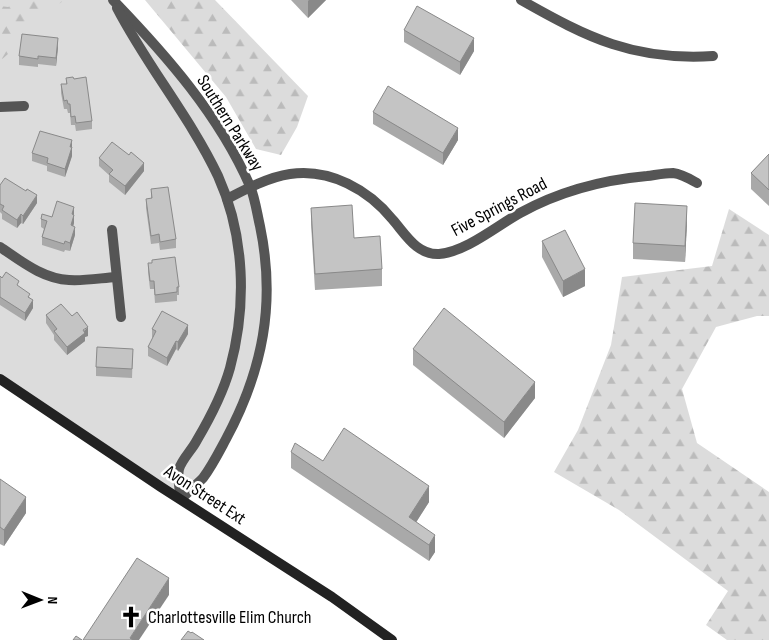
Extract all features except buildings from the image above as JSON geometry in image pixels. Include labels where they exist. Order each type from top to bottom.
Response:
[{"type":"main road","name":"Avon Street Ext","points":[[0,379],[332,597],[392,640]]},
{"type":"street","name":"Southern Parkway","points":[[113,0],[150,38],[216,125],[251,187],[263,242],[266,268],[266,319],[257,369],[239,414],[215,459],[202,478],[181,499]]},
{"type":"street","name":"Southern Parkway","points":[[113,0],[135,41],[206,154],[227,199],[239,251],[242,300],[235,351],[219,399],[197,442],[179,470],[181,499]]},
{"type":"street","points":[[521,0],[562,23],[608,43],[630,50],[668,57],[713,56]]},
{"type":"street","points":[[0,107],[24,106]]},
{"type":"street","name":"Five Springs Road","points":[[227,199],[251,187],[289,174],[325,175],[360,190],[377,202],[415,246],[426,252],[439,254],[466,245],[520,213],[555,196],[580,187],[630,177],[673,173],[697,183]]},
{"type":"street","points":[[112,230],[120,317]]},
{"type":"street","points":[[0,247],[39,272],[54,278],[69,280],[116,277]]},
{"type":"green space","points":[[0,0],[113,0],[187,83],[251,187],[263,242],[262,343],[215,459],[181,499],[0,379]]},
{"type":"green space","points":[[25,0],[63,1],[51,10],[29,18],[15,31],[8,54],[0,61],[0,6],[8,7]]},
{"type":"green space","points":[[145,0],[215,0],[308,96],[297,127],[281,155],[256,149],[226,97]]},
{"type":"green space","points":[[729,209],[769,235],[769,316],[757,316],[716,327],[682,389],[697,443],[769,492],[769,640],[727,640],[706,625],[728,591],[619,510],[554,472],[578,430],[611,345],[622,277],[712,266]]},
{"type":"place","name":"Charlottesville Elim Church","points":[[131,617]]}]
